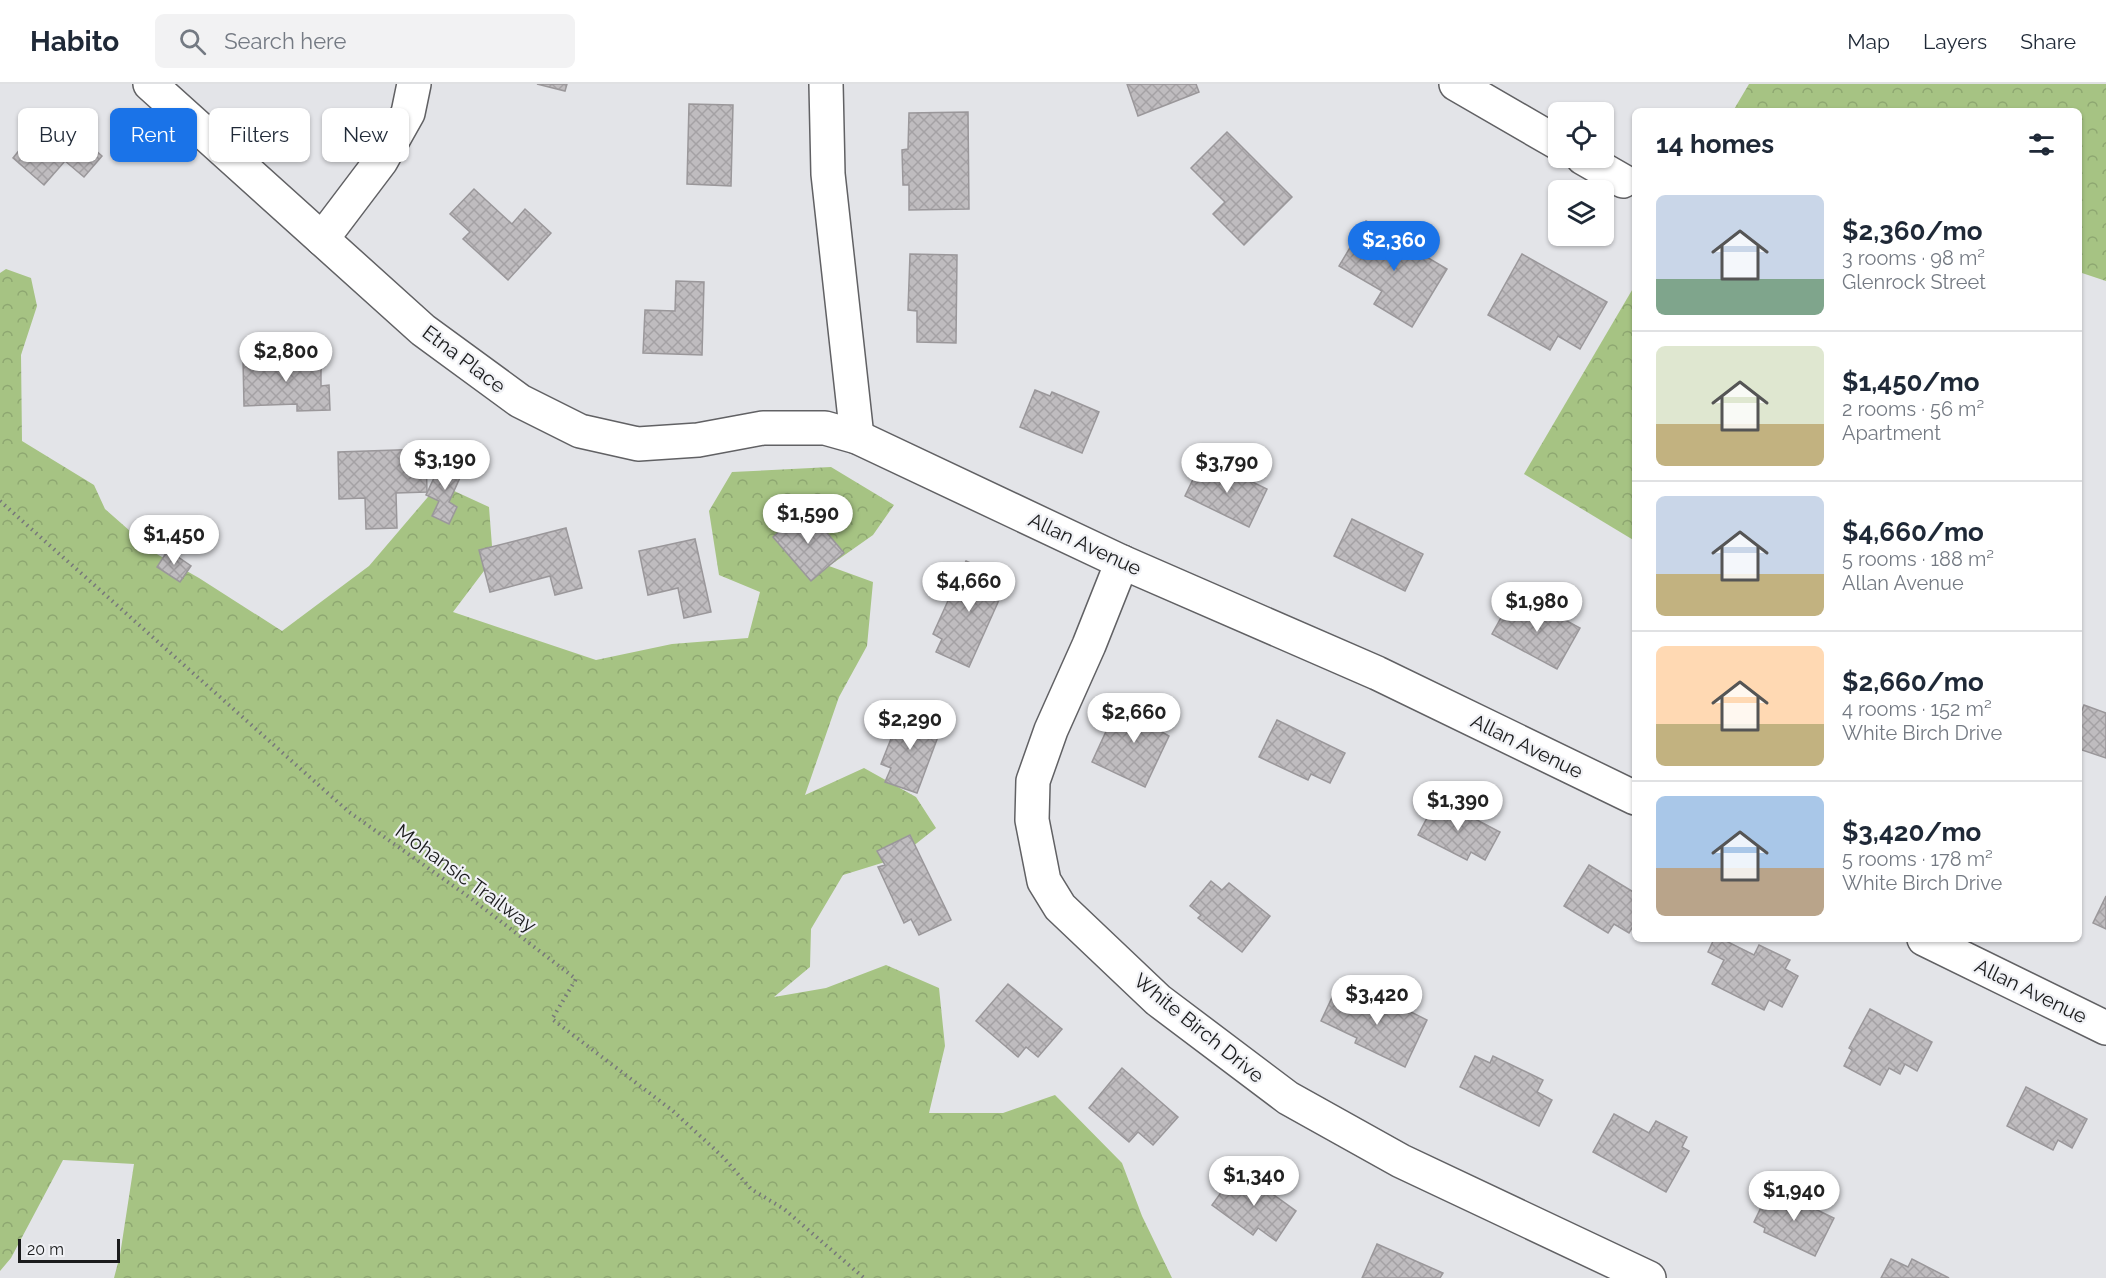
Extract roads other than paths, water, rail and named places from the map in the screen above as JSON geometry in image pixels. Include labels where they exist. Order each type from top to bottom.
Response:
[{"type":"street","name":"Etna Place","points":[[150,84],[423,330],[520,401],[580,431],[638,444],[698,440],[763,428],[825,428],[856,437]]},
{"type":"street","points":[[322,239],[381,162],[408,113],[414,84]]},
{"type":"street","points":[[826,84],[828,174],[856,437]]},
{"type":"street","points":[[1456,84],[1548,137]]},
{"type":"street","points":[[1600,168],[1623,181]]},
{"type":"street","name":"Allan Avenue","points":[[856,437],[1122,562],[1377,673],[1632,797]]},
{"type":"street","name":"White Birch Drive","points":[[1122,562],[1051,730],[1033,781],[1032,820],[1044,880],[1060,907],[1158,1000],[1288,1098],[1401,1161],[1649,1278]]},
{"type":"street","name":"Allan Avenue","points":[[1930,942],[2106,1028]]}]
